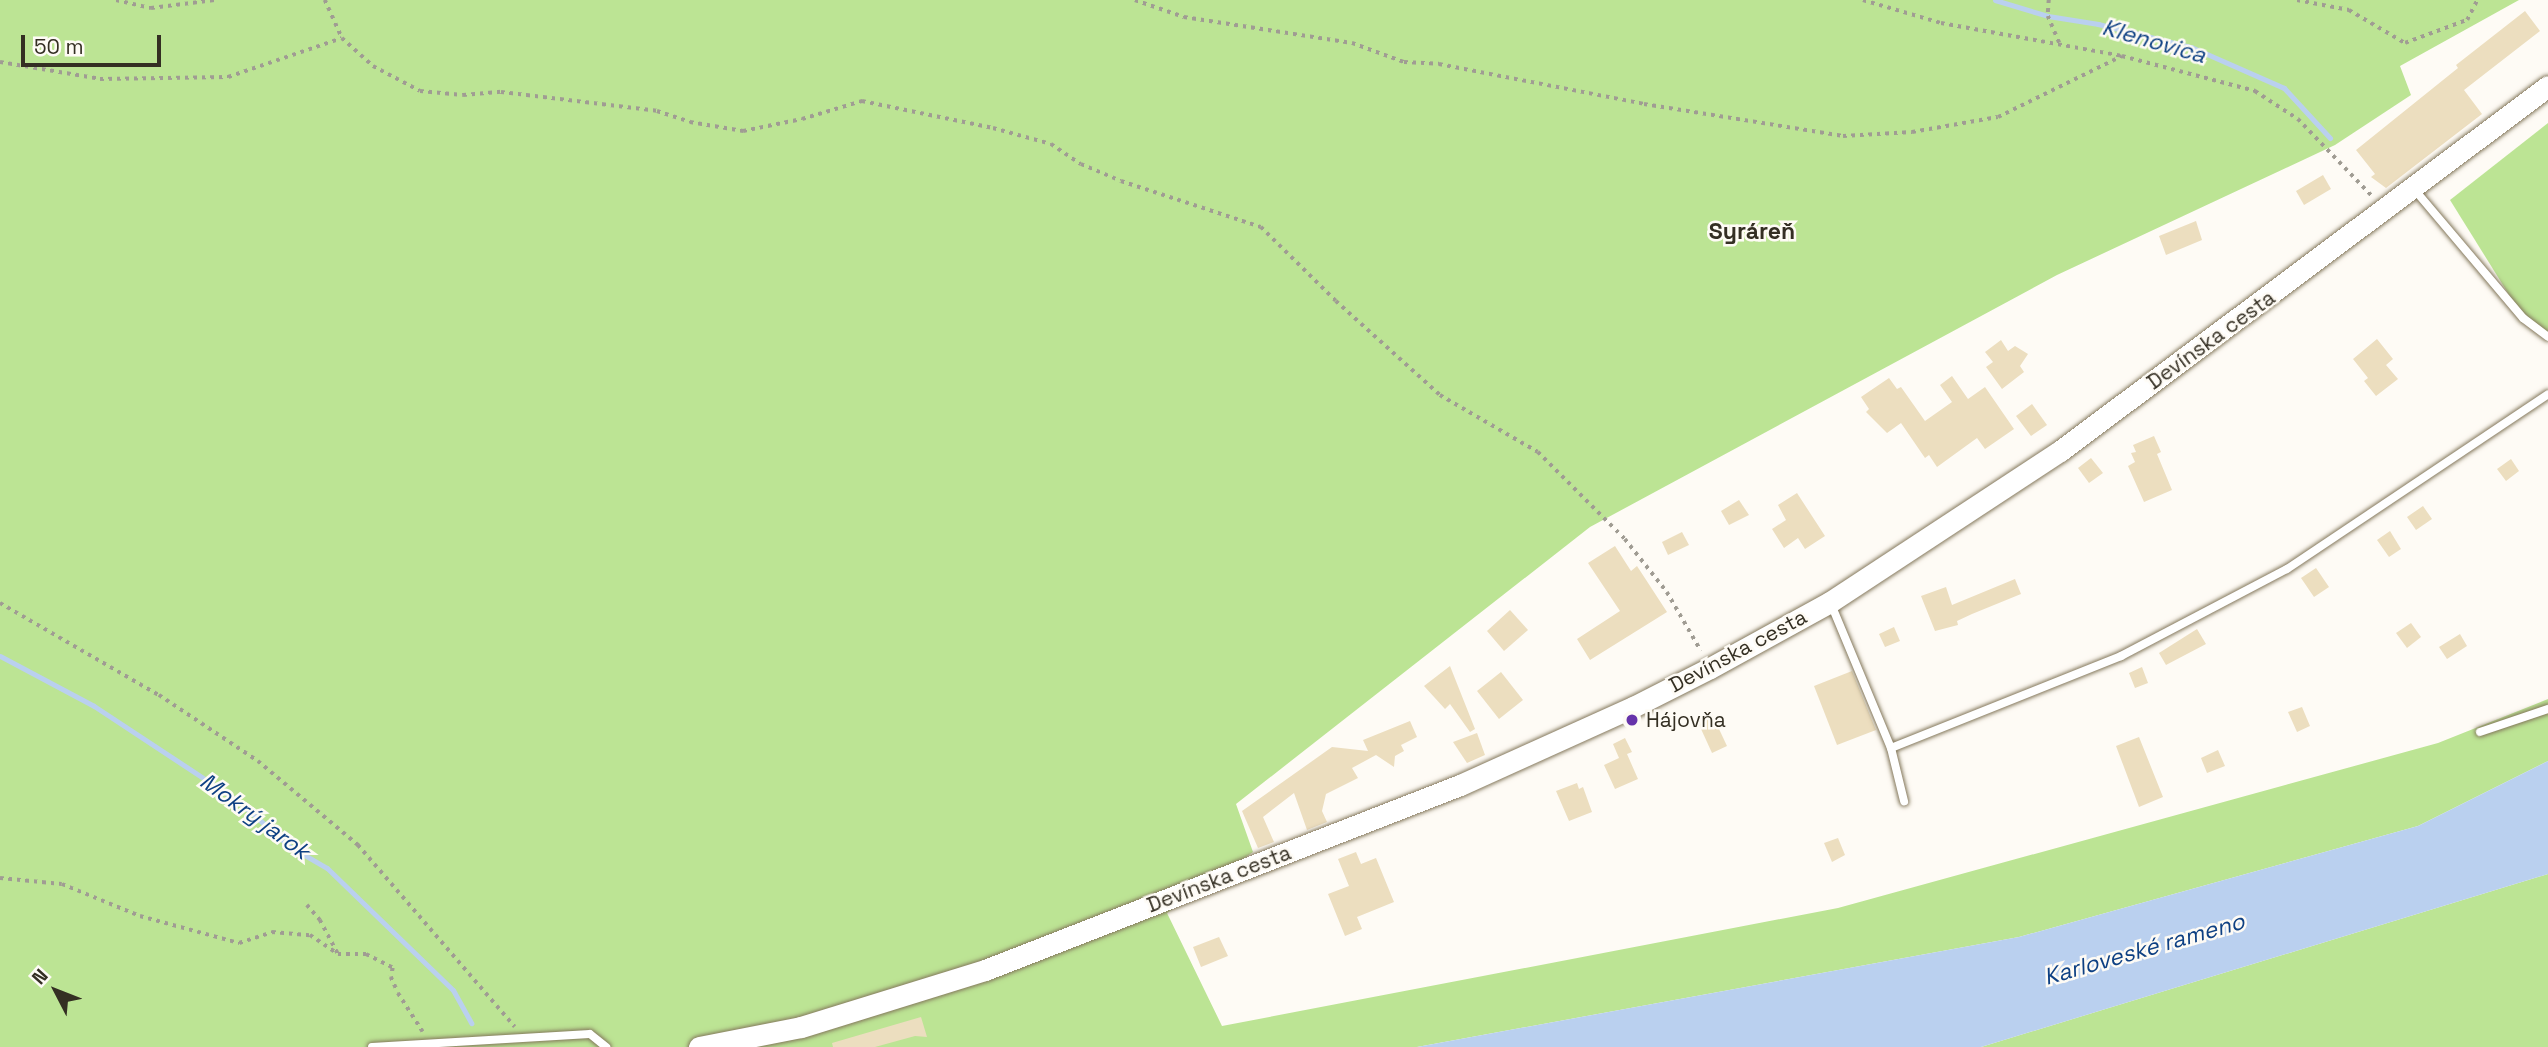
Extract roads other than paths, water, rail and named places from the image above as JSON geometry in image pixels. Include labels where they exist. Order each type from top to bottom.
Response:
[{"type":"street","name":"Devínska cesta","points":[[699,1047],[801,1027],[985,970],[1460,785],[1633,708],[1710,668],[1830,602],[2060,452],[2385,211],[2548,86]]},
{"type":"lane","points":[[2414,189],[2523,318],[2548,337]]},
{"type":"lane","points":[[1891,748],[2121,656],[2287,569],[2548,394]]},
{"type":"lane","points":[[1830,602],[1891,748],[1904,801]]},
{"type":"lane","points":[[2480,732],[2548,709]]},
{"type":"lane","points":[[372,1047],[590,1034],[606,1047]]},
{"type":"water","name":"Karloveské rameno","points":[[2548,761],[2548,874],[1981,1047],[1417,1047],[2019,937],[2418,826]]},
{"type":"waterway","name":"Klenovica","points":[[1995,0],[2048,16],[2098,24],[2191,47],[2284,88],[2330,138]]},
{"type":"waterway","name":"Mokrý jarok","points":[[0,656],[94,706],[238,801],[289,846],[327,868],[453,990],[471,1023]]},
{"type":"place","name":"Hájovňa","points":[[1632,720]]},
{"type":"district","name":"Syráreň","points":[[1752,231]]}]
